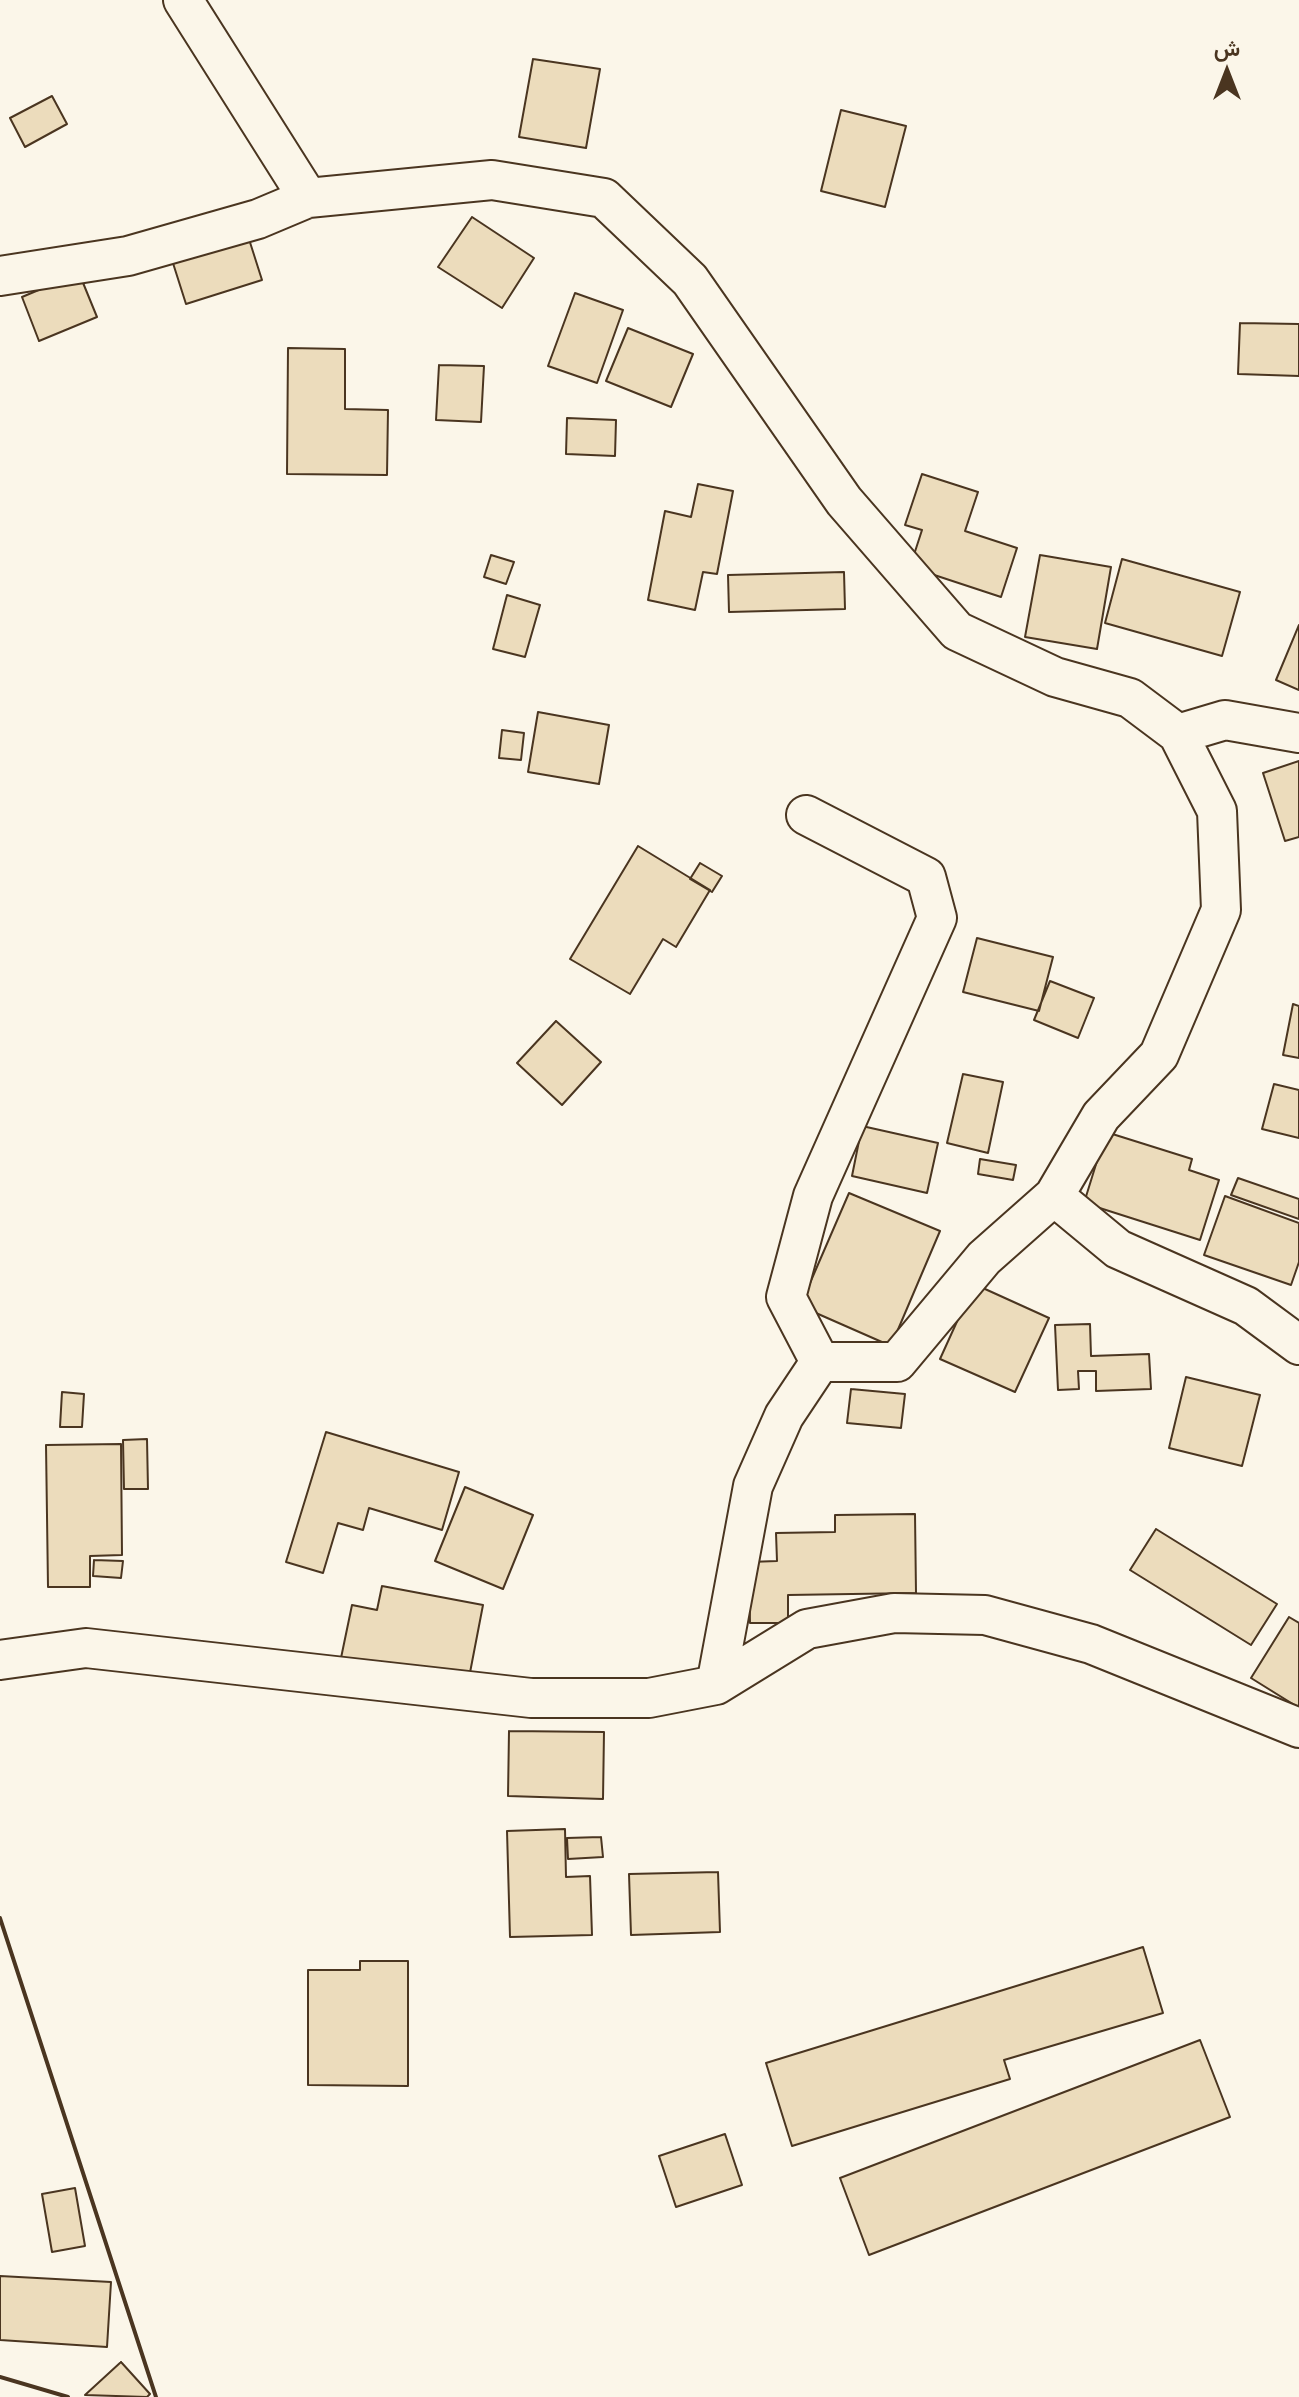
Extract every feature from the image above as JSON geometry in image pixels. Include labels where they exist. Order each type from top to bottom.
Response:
[{"type":"street","points":[[183,0],[308,198]]},
{"type":"street","points":[[0,276],[128,256],[258,219],[308,198],[492,180],[604,198],[690,280],[844,501],[957,631],[1055,677],[1130,698],[1178,734],[1217,811],[1221,910],[1159,1055],[1101,1116],[1054,1196],[984,1258],[897,1362],[820,1362]]},
{"type":"street","points":[[1178,734],[1225,720],[1299,733]]},
{"type":"street","points":[[806,815],[926,877],[937,918],[813,1196],[786,1297],[820,1362]]},
{"type":"street","points":[[1054,1196],[1118,1249],[1246,1306],[1299,1345]]},
{"type":"street","points":[[716,1685],[753,1486],[784,1416],[820,1362]]},
{"type":"street","points":[[0,1660],[86,1648],[531,1698],[649,1698],[716,1685],[807,1629],[894,1613],[985,1615],[1091,1644],[1299,1728]]},
{"type":"building","points":[[533,59],[600,69],[586,148],[519,137]]},
{"type":"building","points":[[52,96],[67,124],[25,147],[10,118]]},
{"type":"building","points":[[841,110],[906,126],[885,207],[821,191]]},
{"type":"building","points":[[472,217],[534,258],[502,308],[438,267]]},
{"type":"building","points":[[248,236],[262,280],[186,304],[172,260]]},
{"type":"building","points":[[79,273],[97,317],[39,341],[22,297]]},
{"type":"building","points":[[575,293],[623,310],[597,383],[548,366]]},
{"type":"building","points":[[1240,323],[1299,324],[1299,376],[1238,374]]},
{"type":"building","points":[[628,328],[693,354],[671,407],[606,381]]},
{"type":"building","points":[[288,348],[345,349],[345,409],[388,410],[387,475],[287,474]]},
{"type":"building","points":[[439,365],[484,366],[481,422],[436,420]]},
{"type":"building","points":[[567,418],[616,420],[615,456],[566,454]]},
{"type":"building","points":[[922,474],[978,492],[965,531],[1017,548],[1001,597],[910,567],[922,530],[905,525]]},
{"type":"building","points":[[698,484],[733,491],[717,574],[703,572],[695,610],[648,600],[665,511],[691,517]]},
{"type":"building","points":[[491,555],[514,562],[506,584],[484,577]]},
{"type":"building","points":[[1040,555],[1111,567],[1097,649],[1025,637]]},
{"type":"building","points":[[1122,559],[1240,592],[1222,656],[1105,623]]},
{"type":"building","points":[[844,572],[845,609],[729,612],[728,575]]},
{"type":"building","points":[[507,595],[540,605],[525,657],[493,649]]},
{"type":"building","points":[[1299,625],[1299,690],[1276,680]]},
{"type":"building","points":[[538,712],[609,725],[599,784],[528,772]]},
{"type":"building","points":[[502,730],[524,733],[521,760],[499,758]]},
{"type":"building","points":[[1299,761],[1299,837],[1285,841],[1263,773]]},
{"type":"building","points":[[638,846],[710,890],[676,947],[663,939],[630,994],[570,959]]},
{"type":"building","points":[[700,863],[722,876],[712,892],[690,879]]},
{"type":"building","points":[[977,938],[1053,957],[1039,1011],[963,992]]},
{"type":"building","points":[[1050,981],[1094,998],[1078,1038],[1034,1020]]},
{"type":"building","points":[[1293,1004],[1299,1006],[1299,1058],[1283,1055]]},
{"type":"building","points":[[556,1021],[601,1062],[562,1105],[517,1063]]},
{"type":"building","points":[[963,1074],[1003,1082],[988,1153],[947,1143]]},
{"type":"building","points":[[1274,1084],[1299,1090],[1299,1138],[1262,1129]]},
{"type":"building","points":[[862,1126],[938,1143],[927,1193],[852,1176]]},
{"type":"building","points":[[1106,1132],[1192,1159],[1189,1170],[1219,1180],[1200,1240],[1084,1203]]},
{"type":"building","points":[[980,1159],[1016,1165],[1013,1180],[978,1174]]},
{"type":"building","points":[[1238,1178],[1299,1199],[1299,1219],[1231,1195]]},
{"type":"building","points":[[849,1193],[940,1231],[891,1346],[800,1306]]},
{"type":"building","points":[[1225,1196],[1299,1223],[1299,1262],[1291,1285],[1204,1255]]},
{"type":"building","points":[[974,1284],[1049,1318],[1015,1392],[940,1359]]},
{"type":"building","points":[[1090,1324],[1091,1356],[1149,1354],[1151,1389],[1096,1391],[1096,1371],[1078,1371],[1079,1389],[1058,1390],[1055,1325]]},
{"type":"building","points":[[1186,1377],[1260,1395],[1242,1466],[1169,1448]]},
{"type":"building","points":[[851,1389],[905,1394],[901,1428],[847,1423]]},
{"type":"building","points":[[62,1392],[84,1394],[82,1427],[60,1427]]},
{"type":"building","points":[[326,1432],[459,1472],[442,1530],[369,1508],[363,1530],[338,1523],[323,1573],[286,1562]]},
{"type":"building","points":[[147,1439],[148,1489],[124,1489],[123,1440]]},
{"type":"building","points":[[121,1444],[122,1555],[90,1556],[90,1587],[48,1587],[46,1445]]},
{"type":"building","points":[[465,1487],[533,1515],[503,1589],[435,1561]]},
{"type":"building","points":[[915,1514],[916,1593],[788,1595],[788,1623],[750,1623],[749,1562],[777,1561],[776,1533],[835,1532],[835,1515]]},
{"type":"building","points":[[1156,1529],[1277,1604],[1251,1645],[1130,1570]]},
{"type":"building","points":[[94,1560],[123,1561],[121,1578],[93,1576]]},
{"type":"building","points":[[382,1586],[483,1605],[468,1683],[341,1658],[352,1605],[377,1610]]},
{"type":"building","points":[[1289,1617],[1299,1623],[1299,1708],[1251,1678]]},
{"type":"building","points":[[509,1731],[604,1732],[603,1799],[508,1796]]},
{"type":"building","points":[[565,1829],[566,1877],[590,1876],[592,1935],[510,1937],[507,1831]]},
{"type":"building","points":[[601,1837],[603,1857],[568,1859],[567,1838]]},
{"type":"building","points":[[718,1872],[720,1932],[631,1935],[629,1874]]},
{"type":"building","points":[[1143,1947],[1163,2013],[1004,2060],[1010,2079],[792,2146],[766,2063]]},
{"type":"building","points":[[360,1961],[408,1961],[408,2086],[308,2085],[308,1970],[360,1970]]},
{"type":"building","points":[[1200,2040],[1230,2117],[869,2255],[840,2178]]},
{"type":"building","points":[[725,2134],[742,2185],[676,2207],[659,2156]]},
{"type":"building","points":[[75,2188],[85,2246],[52,2252],[42,2194]]},
{"type":"building","points":[[0,2276],[111,2282],[107,2347],[0,2340]]},
{"type":"building","points":[[121,2362],[150,2394],[147,2397],[85,2395]]},
{"type":"wall","points":[[0,1918],[156,2397]]},
{"type":"wall","points":[[0,2377],[68,2397]]}]
